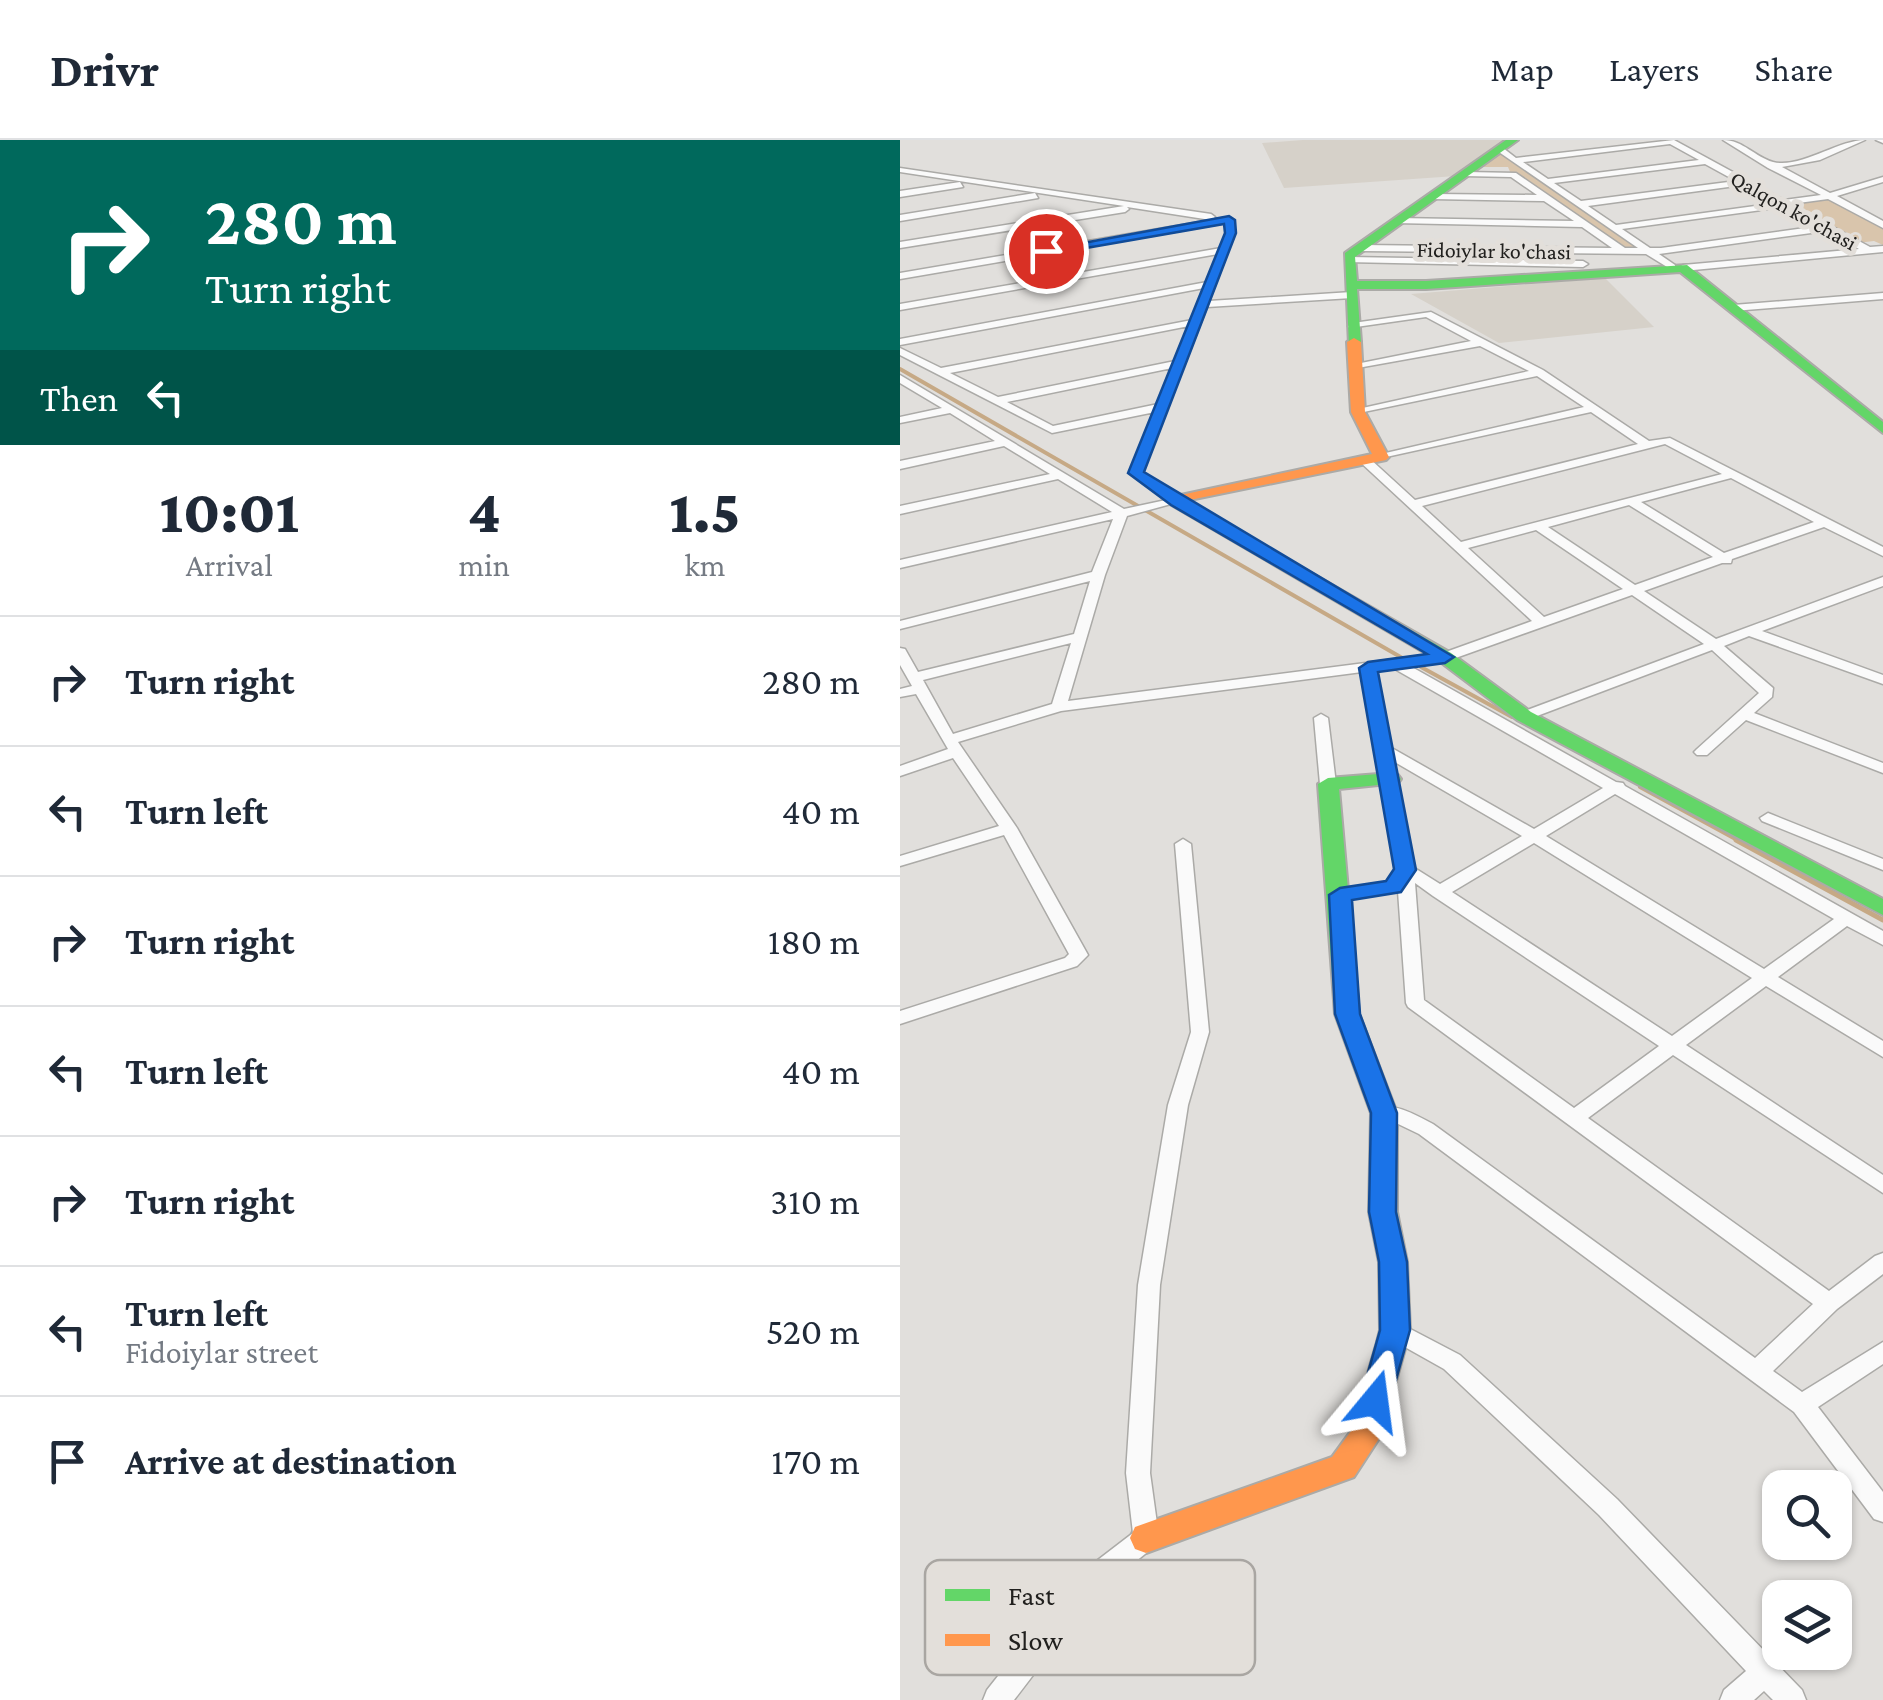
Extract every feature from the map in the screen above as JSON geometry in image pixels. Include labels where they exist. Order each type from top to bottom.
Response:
[{"type":"street","points":[[1727,140],[1883,225]]},
{"type":"street","points":[[1771,166],[1835,153],[1861,140]]},
{"type":"street","points":[[1543,624],[1412,505],[1373,459],[1358,412],[1351,290],[1356,254],[1398,221],[1510,150],[1669,141]]},
{"type":"street","name":"Qalqon ko'chasi","points":[[1669,141],[1868,250]]},
{"type":"street","points":[[1510,150],[1548,181],[1733,308],[1883,430]]},
{"type":"street","points":[[1548,181],[1706,162]]},
{"type":"street","points":[[902,170],[1229,220]]},
{"type":"street","name":"Fidoiylar ko'chasi","points":[[1468,174],[1512,175],[1624,252]]},
{"type":"street","points":[[1617,228],[1829,196],[1883,179]]},
{"type":"street","points":[[900,194],[980,182]]},
{"type":"street","points":[[1581,204],[1744,182]]},
{"type":"street","points":[[900,218],[1056,193]]},
{"type":"street","name":"Fidoiylar ko'chasi","points":[[1434,197],[1546,198]]},
{"type":"street","points":[[900,246],[1140,206]]},
{"type":"street","points":[[1229,220],[1230,233],[1136,473],[1176,502],[1445,657],[1524,716],[1883,908]]},
{"type":"street","points":[[900,276],[1229,220]]},
{"type":"street","name":"Fidoiylar ko'chasi","points":[[1398,221],[1584,224]]},
{"type":"street","name":"Fidoiylar ko'chasi","points":[[1356,254],[1653,252],[1827,228]]},
{"type":"street","points":[[1202,304],[1883,249]]},
{"type":"street","points":[[900,307],[1223,250]]},
{"type":"street","name":"Fidoiylar ko'chasi","points":[[1356,254],[1583,264]]},
{"type":"street","points":[[900,342],[1210,284]]},
{"type":"street","points":[[1733,308],[1883,296]]},
{"type":"street","points":[[1353,326],[1420,312],[1538,372],[1648,445]]},
{"type":"street","points":[[942,371],[1195,322]]},
{"type":"street","points":[[1356,368],[1482,342]]},
{"type":"street","points":[[900,351],[1046,429],[1060,431],[1161,407]]},
{"type":"street","points":[[996,400],[1178,363]]},
{"type":"street","points":[[1358,412],[1538,372]]},
{"type":"street","points":[[902,380],[1122,513]]},
{"type":"street","points":[[900,564],[1593,408]]},
{"type":"street","points":[[900,420],[953,409]]},
{"type":"street","points":[[1412,505],[1666,440],[1883,552]]},
{"type":"street","points":[[900,466],[1007,442]]},
{"type":"street","points":[[1460,546],[1730,475]]},
{"type":"street","points":[[900,510],[1058,476]]},
{"type":"street","points":[[1631,501],[1726,560]]},
{"type":"street","points":[[1059,707],[1078,636],[1122,513]]},
{"type":"street","points":[[900,771],[953,746],[1059,707],[1445,657],[1825,522]]},
{"type":"street","points":[[1537,525],[1715,645],[1766,688],[1768,694],[1702,752]]},
{"type":"street","points":[[900,625],[1098,575]]},
{"type":"street","points":[[1524,716],[1883,581]]},
{"type":"street","points":[[1751,632],[1883,680]]},
{"type":"street","points":[[900,694],[919,682],[1078,636]]},
{"type":"street","points":[[900,652],[953,746],[1009,828],[1078,959],[900,1018]]},
{"type":"street","points":[[1395,664],[1883,939]]},
{"type":"street","points":[[1368,668],[1405,870],[1414,1003],[1829,1303]]},
{"type":"street","points":[[1746,715],[1883,768]]},
{"type":"street","points":[[1118,1560],[1146,1538],[1342,1467],[1365,1437],[1395,1330],[1393,1262],[1382,1212],[1384,1113],[1348,1014],[1321,718]]},
{"type":"street","points":[[1386,750],[1533,835],[1883,1050]]},
{"type":"street","points":[[1328,784],[1391,779]]},
{"type":"street","points":[[1438,892],[1617,786]]},
{"type":"street","points":[[1768,818],[1883,864]]},
{"type":"street","points":[[900,861],[1009,828]]},
{"type":"street","points":[[1146,1538],[1138,1473],[1149,1285],[1178,1105],[1200,1032],[1183,844]]},
{"type":"street","points":[[1340,895],[1393,887],[1405,870]]},
{"type":"street","points":[[1405,870],[1883,1185]]},
{"type":"street","points":[[1574,1118],[1846,918]]},
{"type":"street","points":[[1384,1113],[1398,1114],[1426,1130],[1802,1405],[1883,1511]]},
{"type":"street","points":[[1758,1371],[1829,1303],[1883,1262]]},
{"type":"street","points":[[1395,1330],[1452,1362],[1608,1506],[1792,1700]]},
{"type":"street","points":[[1802,1405],[1883,1352]]},
{"type":"street","points":[[1734,1700],[1766,1672]]},
{"type":"street","points":[[997,1700],[1016,1675]]},
{"type":"shaded area","points":[[1508,140],[1456,176],[1284,188],[1262,143]]},
{"type":"shaded area","points":[[1500,153],[1645,248],[1625,250],[1511,174],[1508,167],[1481,167]]},
{"type":"shaded area","points":[[1827,198],[1883,228],[1883,245],[1874,241],[1857,243],[1788,204]]},
{"type":"shaded area","points":[[1605,278],[1654,327],[1499,343],[1411,294]]},
{"type":"waterway","points":[[900,369],[1404,659]]},
{"type":"waterway","points":[[1421,667],[1512,717]]},
{"type":"waterway","points":[[1640,787],[1741,842]]},
{"type":"waterway","points":[[1736,840],[1883,920]]},
{"type":"traffic: fast","points":[[1354,342],[1349,256],[1513,140]]},
{"type":"traffic: fast","points":[[1351,285],[1426,285],[1683,268],[1883,429]]},
{"type":"traffic: fast","points":[[1176,501],[1445,657],[1524,716],[1883,908]]},
{"type":"traffic: fast","points":[[1391,779],[1328,784],[1347,1014],[1384,1113],[1383,1212],[1393,1262],[1392,1342]]},
{"type":"traffic: slow","points":[[1176,501],[1381,457],[1358,412],[1354,342]]},
{"type":"traffic: slow","points":[[1146,1538],[1343,1467],[1365,1437],[1392,1342]]},
{"type":"route","points":[[1046,251],[1229,220],[1230,233],[1136,473],[1176,502],[1445,657],[1368,668],[1378,703],[1405,870],[1393,887],[1340,895],[1348,1014],[1370,1084],[1384,1113],[1382,1212],[1393,1262],[1395,1330],[1375,1401]]}]
